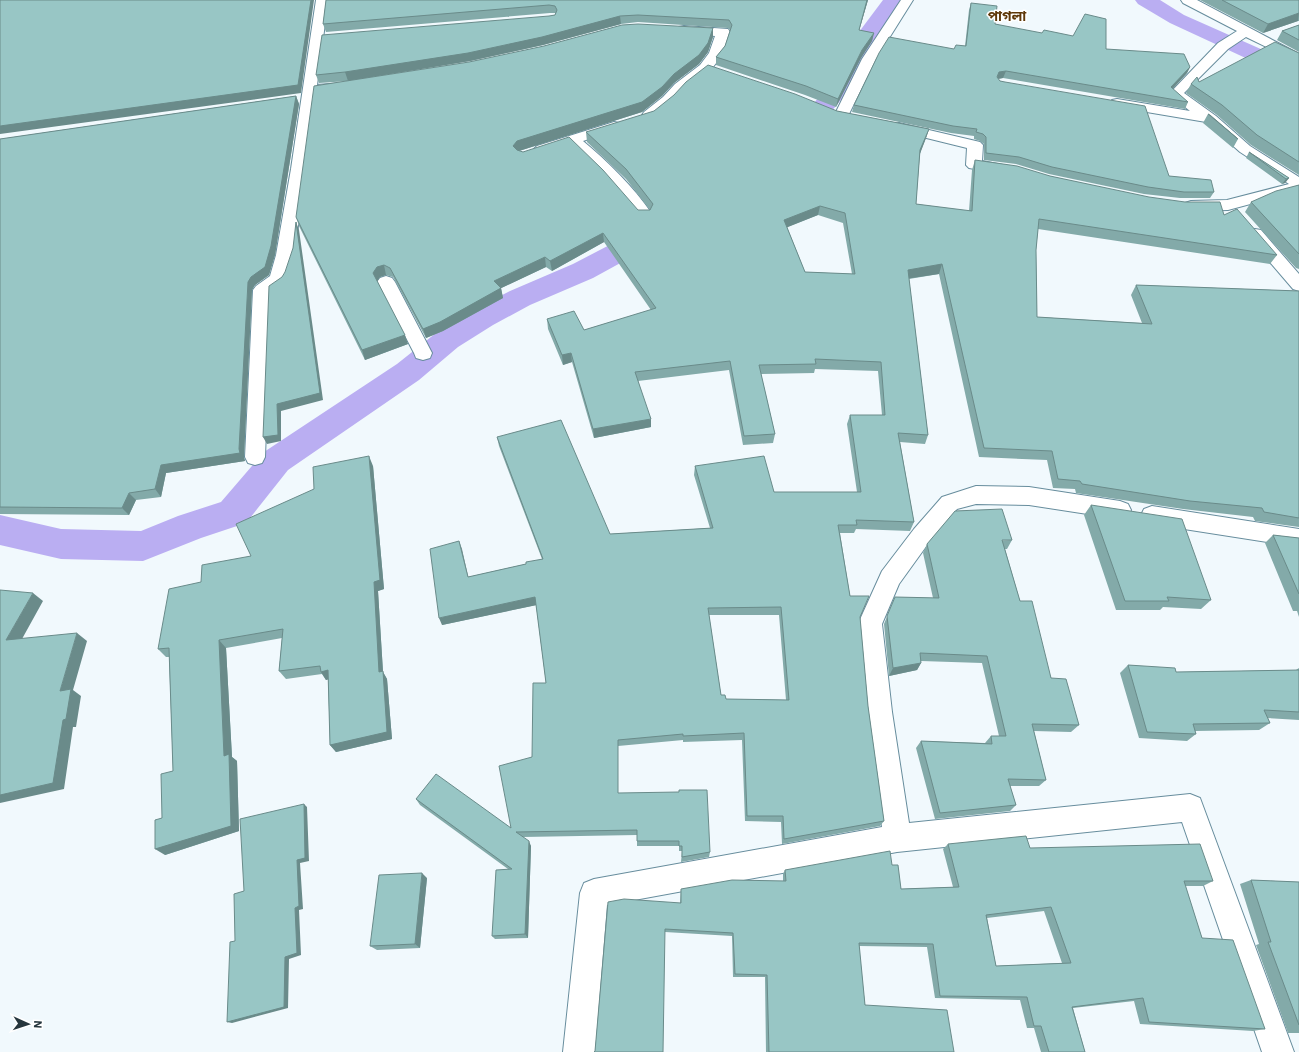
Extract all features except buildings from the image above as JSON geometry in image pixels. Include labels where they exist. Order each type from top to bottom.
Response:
[{"type":"street","points":[[255,457],[262,290],[278,280],[285,255],[304,96],[324,39],[322,0]]},
{"type":"street","points":[[857,119],[834,113],[907,0]]},
{"type":"street","points":[[1187,0],[1260,40],[1299,59]]},
{"type":"street","points":[[640,118],[648,116],[668,100],[680,87],[705,68],[716,54],[723,32],[674,30]]},
{"type":"street","points":[[1246,31],[1223,46],[1176,94],[1211,119],[1245,148],[1299,185]]},
{"type":"street","points":[[1260,40],[1274,35]]},
{"type":"street","points":[[705,68],[720,72]]},
{"type":"street","points":[[304,96],[356,85]]},
{"type":"street","points":[[1103,100],[1211,119]]},
{"type":"street","points":[[531,152],[625,123]]},
{"type":"street","points":[[887,125],[925,132],[975,145],[974,165],[1016,170]]},
{"type":"street","points":[[572,139],[610,176],[634,201],[644,214]]},
{"type":"street","points":[[1180,205],[1228,205],[1280,192],[1299,185]]},
{"type":"street","points":[[1228,205],[1244,221],[1299,284]]},
{"type":"street","points":[[386,282],[423,353]]},
{"type":"street","points":[[897,838],[879,712],[870,624],[890,578],[922,535],[950,503],[976,496],[1029,496],[1299,538]]},
{"type":"street","points":[[579,1052],[594,893],[897,838],[1190,808],[1278,1052]]},
{"type":"waterway","points":[[788,138],[822,108],[853,71],[858,48],[893,0]]},
{"type":"waterway","points":[[1145,0],[1177,19],[1299,74]]},
{"type":"waterway","points":[[0,530],[61,544],[143,546],[191,526],[233,513],[276,461],[408,372],[447,340],[482,318],[520,298],[583,271],[656,232]]},
{"type":"district","name":"পাগলা","points":[[1007,16]]}]
